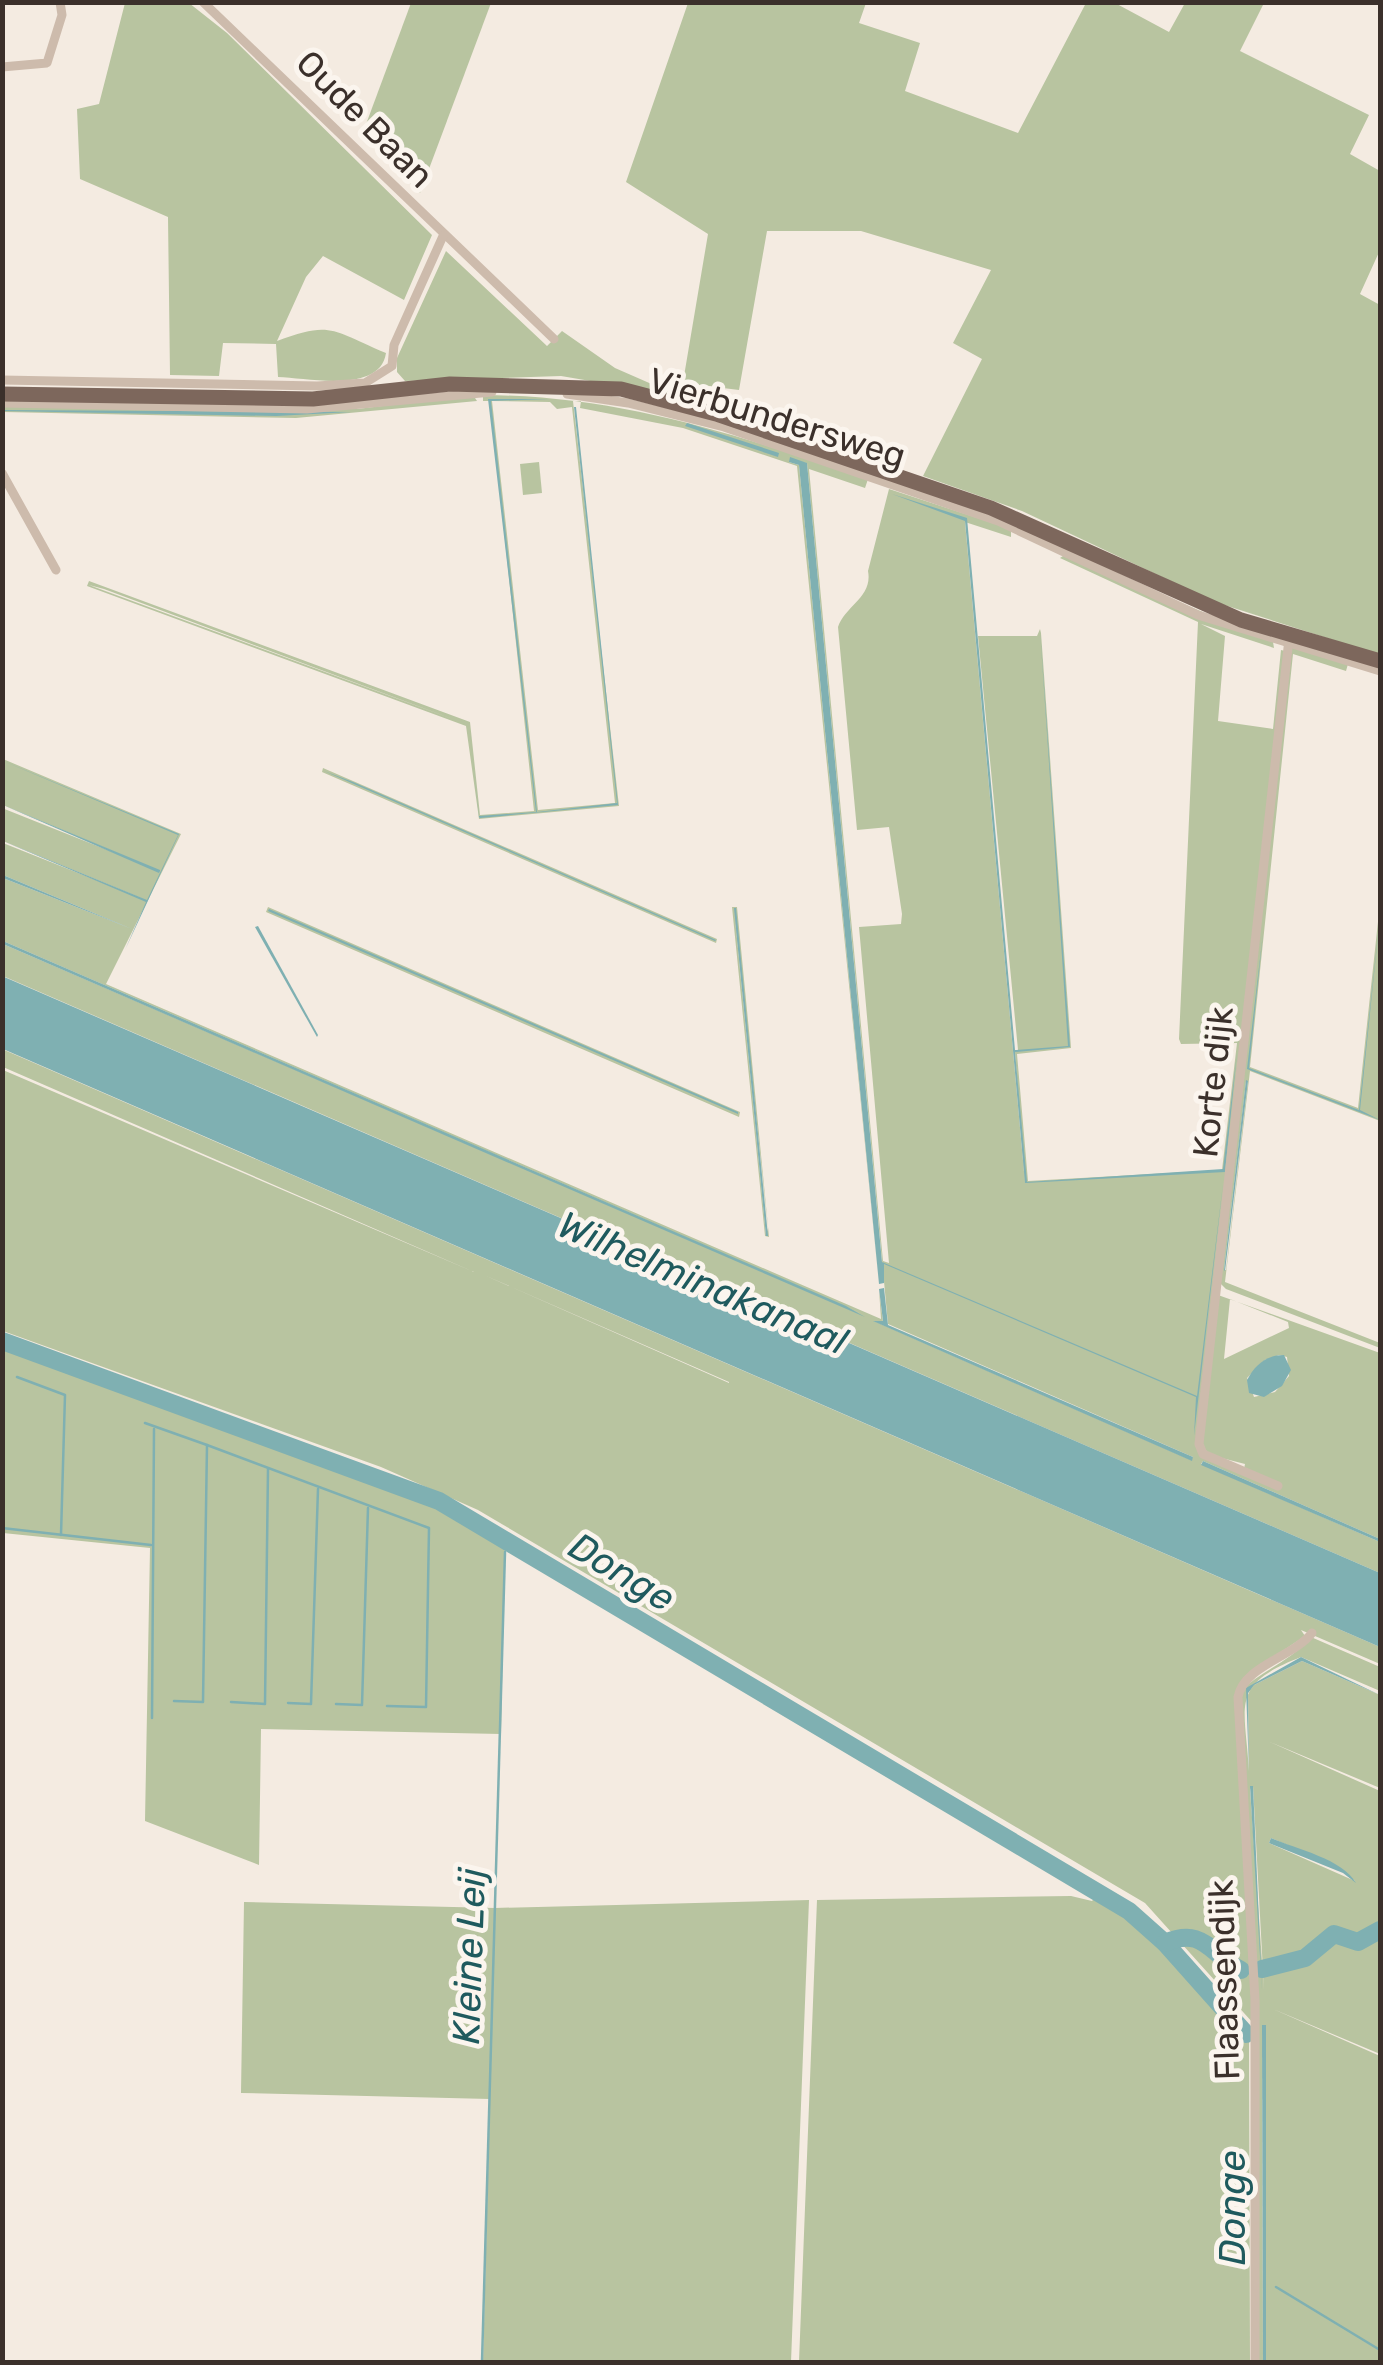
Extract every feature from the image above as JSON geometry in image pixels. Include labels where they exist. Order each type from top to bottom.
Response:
[{"type":"main road","name":"Vierbundersweg","points":[[2,394],[313,400],[450,384],[621,390],[716,414],[990,508],[1192,600],[1289,639],[1380,661]]},
{"type":"street","points":[[2,67],[47,63],[62,15],[60,2]]},
{"type":"street","name":"Oude Baan","points":[[203,2],[554,339]]},
{"type":"street","name":"Oude Baan","points":[[2,380],[317,386],[365,383],[389,368],[394,345],[443,236]]},
{"type":"street","name":"Vierbundersweg","points":[[2,403],[307,409],[480,392],[564,394],[628,402],[724,427],[998,521],[1198,615],[1289,639],[1380,671]]},
{"type":"street","points":[[2,473],[56,570]]},
{"type":"street","name":"Korte dijk","points":[[1278,1486],[1203,1454],[1199,1444],[1289,639]]},
{"type":"street","name":"Flaassendijk","points":[[1255,2362],[1255,1997],[1238,1696],[1250,1676],[1292,1654],[1312,1633]]},
{"type":"green space","points":[[125,3],[189,3],[227,33],[432,235],[404,300],[323,256],[306,277],[277,341],[309,331],[341,333],[386,353],[381,366],[371,374],[341,381],[278,377],[276,344],[223,343],[219,376],[170,375],[168,217],[80,179],[77,109],[99,104]]},
{"type":"green space","points":[[411,3],[491,3],[420,193],[362,135]]},
{"type":"green space","points":[[688,3],[866,3],[859,23],[920,43],[905,91],[1018,133],[1086,3],[1115,3],[1169,32],[1185,3],[1264,3],[1240,51],[1369,115],[1350,154],[1380,171],[1380,250],[1360,294],[1380,305],[1380,655],[1215,602],[1022,511],[923,476],[982,359],[953,343],[991,270],[861,231],[767,231],[739,390],[691,384],[688,390],[682,388],[708,234],[626,182]]},
{"type":"green space","points":[[446,251],[547,346],[562,331],[615,368],[679,396],[561,376],[405,381],[397,372],[397,358]]},
{"type":"green space","points":[[473,395],[477,401],[296,418],[3,412],[3,406],[357,409]]},
{"type":"green space","points":[[483,395],[573,401],[619,806],[479,819],[466,726],[87,586],[89,581],[470,722],[480,815],[534,811],[490,401],[483,401]],"holes":[[[492,401],[550,402],[557,409],[572,407],[615,803],[538,810]],[[89,585],[104,589],[458,721]]]},
{"type":"green space","points":[[584,402],[679,421],[868,479],[865,488],[809,469],[883,1261],[889,1263],[859,927],[901,924],[902,914],[889,827],[857,830],[838,627],[866,588],[889,489],[1011,529],[1011,537],[965,522],[1025,1183],[1015,1052],[1018,1050],[978,636],[1037,636],[1040,629],[1041,633],[1071,1048],[1017,1054],[1028,1181],[1222,1170],[1237,1043],[1181,1044],[1179,1039],[1198,622],[1060,558],[1066,554],[1273,642],[1274,648],[1201,624],[1225,636],[1218,721],[1273,729],[1281,650],[1285,651],[1198,1450],[1210,1455],[1202,1446],[1218,1295],[1230,1299],[1224,1359],[1289,1328],[1288,1322],[1238,1302],[1380,1353],[1380,1539],[1203,1461],[1201,1464],[1380,1542],[1380,1573],[3,976],[3,944],[865,1315],[3,941],[3,878],[132,929],[3,875],[3,843],[146,900],[3,841],[2,808],[160,871],[3,805],[3,759],[181,834],[106,984],[881,1319],[879,1289],[883,1322],[874,1321],[1191,1460],[1193,1457],[888,1324],[807,463],[789,462],[799,465],[879,1284],[797,466],[683,428],[580,408]],"holes":[[[1279,1355],[1287,1357],[1289,1376],[1275,1392],[1254,1397],[1247,1378],[1265,1360]],[[1210,1455],[1245,1464],[1244,1469]]]},
{"type":"green space","points":[[539,462],[542,493],[523,495],[520,464]]},
{"type":"green space","points":[[1290,647],[1348,664],[1346,671],[1293,654],[1250,1067],[1358,1108],[1380,903],[1380,1121],[1250,1071],[1225,1282],[1380,1343],[1380,1348],[1226,1289],[1219,1282]],"holes":[[[1246,1081],[1226,1270],[1224,1270]]]},
{"type":"green space","points":[[323,768],[717,939],[716,943],[322,772]]},
{"type":"green space","points":[[268,907],[740,1112],[739,1117],[266,912]]},
{"type":"green space","points":[[732,907],[737,907],[769,1237],[765,1236]],"holes":[[[734,908],[768,1228],[766,1235]]]},
{"type":"green space","points":[[2,1049],[1380,1647],[1380,1664],[1301,1630],[1305,1636],[1249,1673],[1236,1693],[1253,2023],[1145,1903],[478,1510],[381,1467],[3,1331],[3,1070],[474,1272],[3,1067]],"holes":[[[484,1275],[729,1382],[729,1383]]]},
{"type":"green space","points":[[2,1345],[390,1483],[461,1515],[505,1544],[501,1734],[261,1729],[259,1865],[145,1821],[150,1548],[3,1533]]},
{"type":"green space","points":[[1311,1637],[1380,1667],[1380,1691],[1301,1657],[1278,1667],[1255,1685],[1302,1661],[1380,1695],[1380,1788],[1270,1742],[1380,1791],[1380,2054],[1273,2009],[1380,2056],[1380,2362],[1266,2362],[1262,2025],[1263,2362],[1256,2362],[1258,1999],[1240,1691]],"holes":[[[1248,1696],[1249,1771],[1245,1713]],[[1253,1786],[1264,1990],[1250,1789]],[[1271,1838],[1335,1865],[1355,1881],[1269,1843]]]},
{"type":"green space","points":[[1103,1889],[1157,1929],[1249,2031],[1250,2362],[799,2362],[817,1900],[1071,1896],[1092,1901]]},
{"type":"green space","points":[[809,1900],[791,2362],[483,2362],[490,2099],[241,2093],[244,1902],[495,1908]]},
{"type":"water","points":[[488,399],[549,399],[491,401],[537,812],[617,803],[576,407],[618,805],[480,818],[479,817],[469,726],[479,816],[536,812]]},
{"type":"water","points":[[3,410],[351,412],[276,416]]},
{"type":"water","points":[[687,423],[779,453],[778,457],[685,426]]},
{"type":"water","points":[[790,457],[807,463],[882,1262],[1197,1396],[1223,1184],[1194,1436],[1196,1397],[884,1264],[884,1283],[879,1284],[799,465],[789,462]]},
{"type":"water","points":[[892,494],[967,518],[1015,1050],[1068,1046],[1040,630],[1070,1047],[1015,1052],[1027,1182],[1223,1169],[1237,1053],[1225,1172],[1025,1183],[965,521]]},
{"type":"water","points":[[3,761],[179,834],[125,950],[146,902],[3,841],[147,900],[178,835]]},
{"type":"water","points":[[324,771],[353,782],[716,940],[715,941]]},
{"type":"water","points":[[3,805],[160,870],[160,871],[159,873]]},
{"type":"water","points":[[3,875],[132,929],[3,878]]},
{"type":"water","points":[[736,908],[768,1236],[766,1236]]},
{"type":"water","points":[[268,911],[738,1112],[738,1114]]},
{"type":"water","points":[[1380,916],[1360,1110],[1380,1120],[1247,1069],[1263,933],[1249,1068],[1359,1110]]},
{"type":"water","points":[[258,926],[318,1035],[317,1037],[255,927]]},
{"type":"water","points":[[3,944],[846,1306],[865,1317]]},
{"type":"water","name":"Wilhelminakanaal","points":[[2,976],[1380,1573],[1380,1647],[3,1049]]},
{"type":"water","points":[[1248,1081],[1225,1271],[1224,1270]]},
{"type":"water","points":[[884,1288],[888,1325],[1193,1457],[1192,1461],[873,1321],[883,1321],[879,1289]]},
{"type":"water","points":[[1284,1355],[1291,1370],[1282,1386],[1264,1397],[1249,1393],[1247,1380],[1257,1365]]},
{"type":"water","points":[[1203,1461],[1380,1539],[1380,1542],[1201,1465]]},
{"type":"water","points":[[1301,1657],[1380,1695],[1302,1661],[1254,1685],[1248,1693],[1249,1771],[1246,1688]]},
{"type":"water","points":[[1250,1786],[1253,1786],[1262,1990]]},
{"type":"water","points":[[1271,1838],[1330,1861],[1356,1883],[1343,1873],[1269,1843]]},
{"type":"water","points":[[1262,2025],[1266,2025],[1266,2362],[1263,2362]]},
{"type":"waterway","name":"Donge","points":[[2,1341],[439,1501],[1129,1911],[1165,1943],[1246,2034]]},
{"type":"waterway","points":[[17,1377],[65,1395],[61,1535]]},
{"type":"waterway","points":[[145,1423],[207,1445],[203,1702],[174,1701]]},
{"type":"waterway","points":[[152,1718],[154,1429]]},
{"type":"waterway","points":[[207,1445],[429,1528],[426,1707],[387,1706]]},
{"type":"waterway","points":[[231,1702],[265,1704],[268,1469]]},
{"type":"waterway","points":[[288,1703],[311,1704],[318,1489]]},
{"type":"waterway","points":[[336,1704],[362,1705],[368,1508]]},
{"type":"waterway","points":[[2,1528],[151,1545]]},
{"type":"waterway","name":"Kleine Leij","points":[[506,1539],[506,1544]]},
{"type":"waterway","name":"Kleine Leij","points":[[482,2362],[505,1552]]},
{"type":"waterway","name":"Donge","points":[[1262,1969],[1305,1958],[1334,1934],[1358,1942],[1380,1930]]},
{"type":"waterway","name":"Donge","points":[[1165,1943],[1198,1940],[1241,1970]]},
{"type":"waterway","points":[[1276,2287],[1380,2350]]}]
